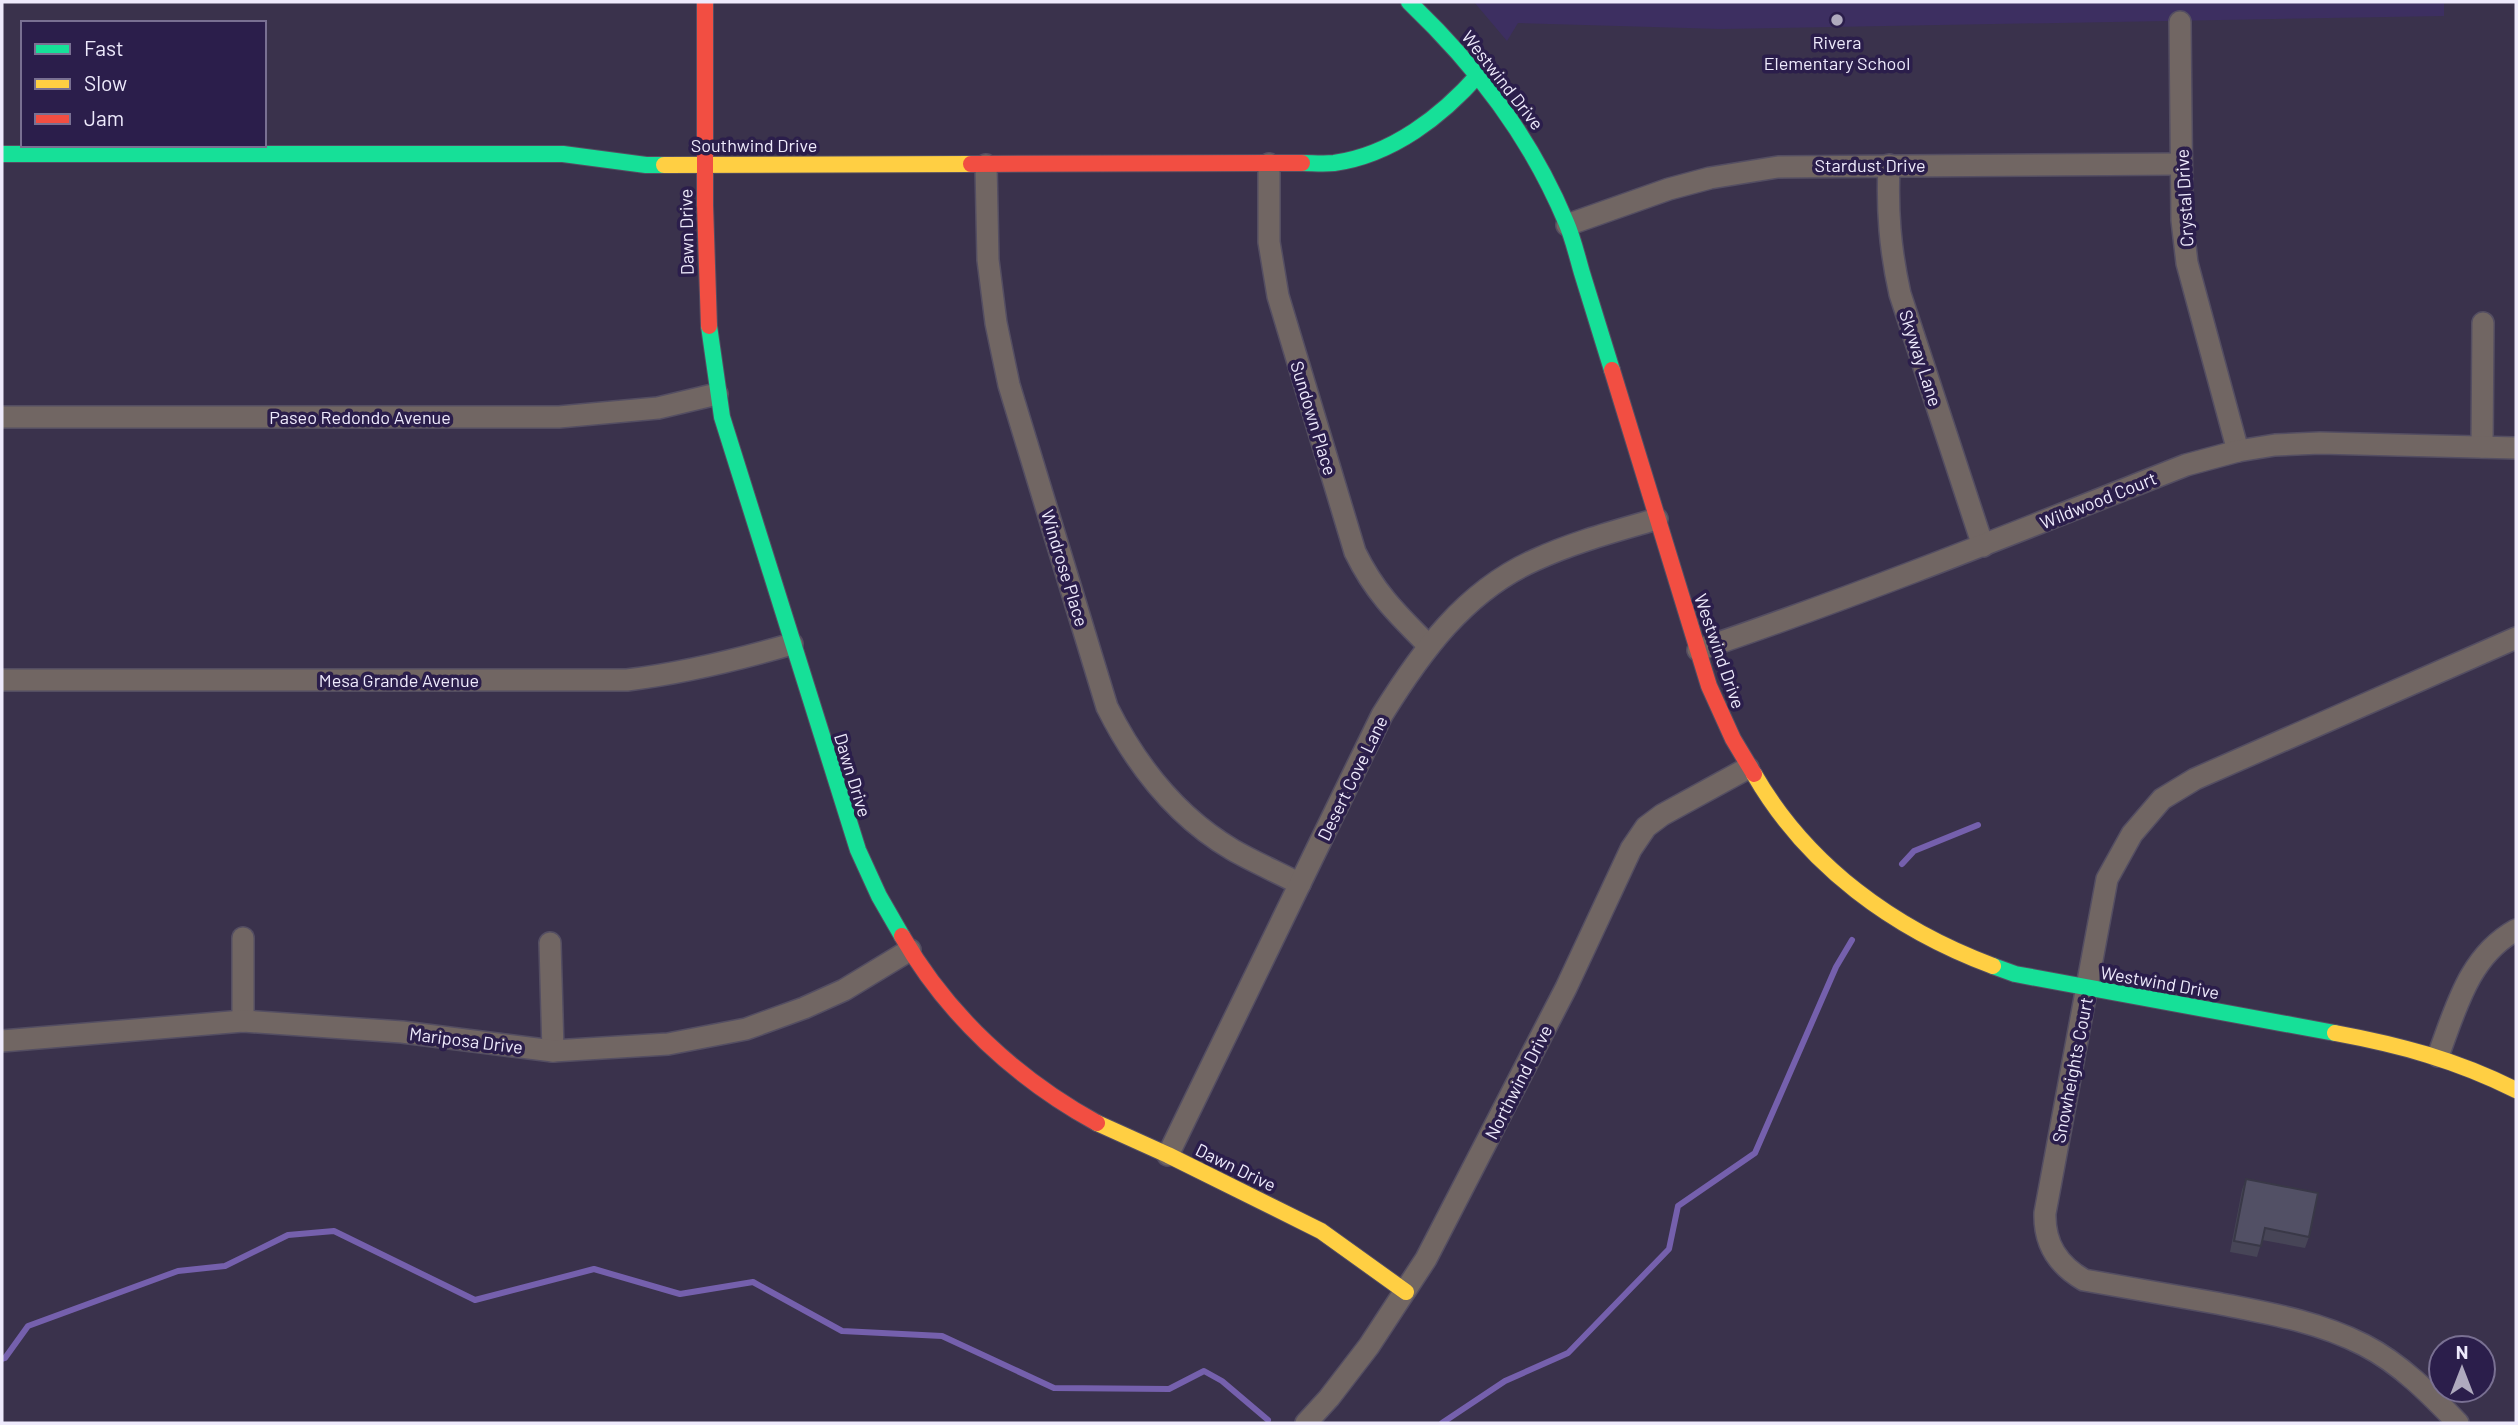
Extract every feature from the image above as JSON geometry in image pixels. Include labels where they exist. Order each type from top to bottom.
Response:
[{"type":"street","name":"Dawn Drive","points":[[705,2],[706,296],[709,346],[717,394],[792,644],[858,850],[879,896],[910,950],[953,1007],[996,1053],[1030,1080],[1066,1106],[1112,1132],[1168,1155],[1321,1231],[1406,1292]]},
{"type":"street","name":"Westwind Drive","points":[[1409,2],[1479,74],[1530,146],[1550,185],[1567,225],[1698,650],[1724,721],[1748,768],[1777,810],[1805,844],[1846,885],[1915,933],[1985,964],[2015,974],[2337,1033],[2438,1056],[2482,1072],[2516,1090]]},
{"type":"street","name":"Crystal Drive","points":[[2180,22],[2182,220],[2187,263],[2238,451]]},
{"type":"street","name":"Southwind Drive","points":[[2,154],[563,154],[646,165],[1334,163],[1361,157],[1398,142],[1440,115],[1461,96],[1479,74]]},
{"type":"street","name":"Sundown Place","points":[[1269,164],[1269,242],[1278,296],[1355,552],[1368,579],[1383,600],[1429,646]]},
{"type":"street","name":"Stardust Drive","points":[[1567,225],[1710,177],[1778,167],[2181,164]]},
{"type":"street","name":"Windrose Place","points":[[985,165],[988,260],[996,323],[1009,385],[1107,707],[1122,738],[1168,799],[1204,831],[1233,850],[1300,884]]},
{"type":"street","name":"Skyway Lane","points":[[1889,165],[1887,213],[1891,253],[1900,294],[1983,546]]},
{"type":"street","points":[[2482,447],[2483,323]]},
{"type":"street","name":"Paseo Redondo Avenue","points":[[2,417],[559,417],[658,408],[717,394]]},
{"type":"street","name":"Wildwood Court","points":[[1698,650],[1784,621],[1983,546],[2186,465],[2238,451],[2275,445],[2320,443],[2516,448]]},
{"type":"street","name":"Desert Cove Lane","points":[[1168,1155],[1382,715],[1409,672],[1457,613],[1532,561],[1564,547],[1657,519]]},
{"type":"street","name":"Snowheights Court","points":[[2458,1423],[2426,1389],[2394,1364],[2366,1346],[2330,1329],[2291,1317],[2084,1280],[2069,1271],[2056,1258],[2048,1242],[2045,1213],[2107,878],[2132,834],[2162,799],[2195,779],[2516,638]]},
{"type":"street","name":"Mesa Grande Avenue","points":[[2,680],[627,680],[677,674],[792,644]]},
{"type":"street","name":"Northwind Drive","points":[[1306,1423],[1369,1346],[1406,1292],[1467,1183],[1566,988],[1631,849],[1646,827],[1662,815],[1748,768]]},
{"type":"street","points":[[2438,1056],[2466,983],[2478,963],[2494,945],[2516,930]]},
{"type":"street","points":[[243,938],[243,1021]]},
{"type":"street","points":[[550,943],[553,1051]]},
{"type":"street","name":"Mariposa Drive","points":[[2,1041],[243,1021],[402,1032],[553,1051],[668,1044],[746,1029],[804,1008],[844,990],[910,950]]},
{"type":"shaded area","name":"Rivera Elementary School","points":[[1474,2],[2444,2],[2444,16],[1721,29],[1518,23],[1507,41]]},
{"type":"building","points":[[2246,1179],[2318,1193],[2309,1237],[2265,1228],[2261,1246],[2234,1241]]},
{"type":"waterway","points":[[1902,864],[1914,851],[1978,825]]},
{"type":"waterway","points":[[1442,1423],[1505,1381],[1568,1353],[1669,1249],[1678,1206],[1755,1153],[1836,967],[1852,940]]},
{"type":"waterway","points":[[2,1359],[28,1326],[178,1271],[225,1266],[288,1235],[334,1231],[475,1300],[594,1269],[680,1294],[753,1282],[842,1331],[942,1336],[1054,1388],[1169,1389],[1204,1371],[1222,1381],[1268,1420]]},
{"type":"traffic: fast","points":[[1409,2],[1479,77],[1536,160],[1568,228],[1612,370]]},
{"type":"traffic: fast","points":[[1302,163],[1334,163],[1355,159],[1396,142],[1432,119],[1479,74]]},
{"type":"traffic: fast","points":[[2,154],[563,154],[664,165]]},
{"type":"traffic: fast","points":[[709,326],[722,417],[858,850],[879,896],[902,936]]},
{"type":"traffic: fast","points":[[1993,966],[2015,974],[2335,1033]]},
{"type":"traffic: slow","points":[[664,165],[971,164]]},
{"type":"traffic: slow","points":[[1754,774],[1775,807],[1800,838],[1856,891],[1921,933],[1993,966]]},
{"type":"traffic: slow","points":[[2335,1033],[2427,1055],[2472,1070],[2516,1090]]},
{"type":"traffic: slow","points":[[1097,1123],[1321,1231],[1406,1292]]},
{"type":"traffic: jam","points":[[705,2],[705,205],[709,326]]},
{"type":"traffic: jam","points":[[971,164],[1302,163]]},
{"type":"traffic: jam","points":[[1612,370],[1709,686],[1733,739],[1754,774]]},
{"type":"traffic: jam","points":[[902,936],[940,992],[986,1043],[1039,1086],[1097,1123]]},
{"type":"place","name":"Rivera Elementary School","points":[[1837,20]]}]
